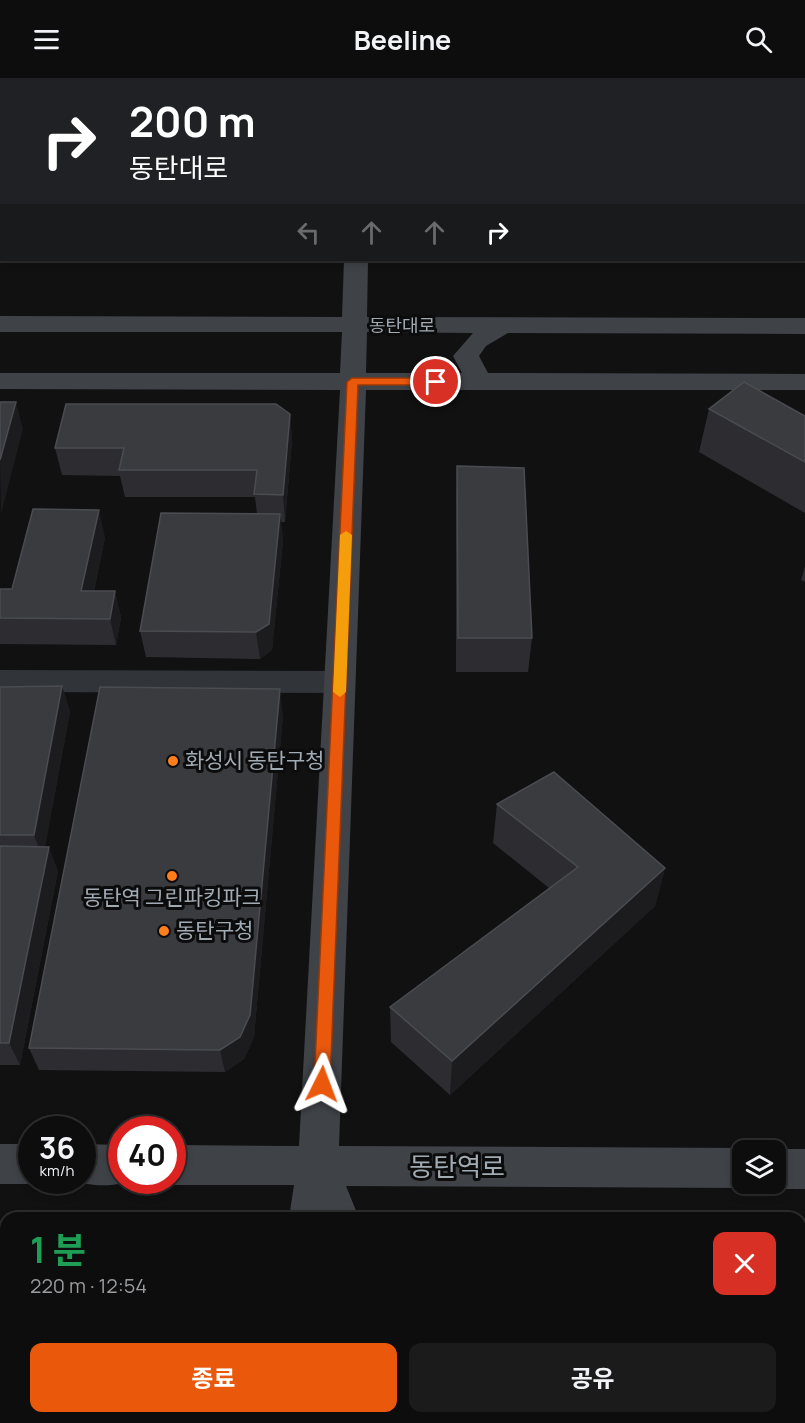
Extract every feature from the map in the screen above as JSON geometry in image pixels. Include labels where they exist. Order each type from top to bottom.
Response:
[{"type":"main road","points":[[311,1212],[318,1166],[356,261]]},
{"type":"main road","name":"동탄대로","points":[[0,324],[805,326]]},
{"type":"main road","points":[[479,382],[466,356],[477,341],[501,326]]},
{"type":"main road","points":[[0,381],[805,382]]},
{"type":"main road","points":[[0,1164],[18,1164]]},
{"type":"main road","name":"동탄역로","points":[[186,1165],[732,1168]]},
{"type":"main road","points":[[318,1166],[336,1212]]},
{"type":"main road","points":[[786,1168],[805,1169]]},
{"type":"street","points":[[0,681],[340,682]]},
{"type":"building","points":[[744,382],[805,416],[805,462],[709,409]]},
{"type":"building","points":[[0,402],[16,402],[0,460]]},
{"type":"building","points":[[66,404],[276,404],[290,414],[283,495],[254,494],[257,470],[119,470],[124,448],[55,448]]},
{"type":"building","points":[[457,466],[524,468],[532,638],[458,638]]},
{"type":"building","points":[[33,509],[99,510],[81,591],[115,591],[110,619],[0,618],[0,589],[12,589]]},
{"type":"building","points":[[161,513],[280,514],[269,624],[256,632],[140,631]]},
{"type":"building","points":[[62,686],[34,835],[0,835],[0,687]]},
{"type":"building","name":"동탄역 그린파킹파크","points":[[100,687],[280,689],[250,1015],[240,1037],[220,1050],[29,1048]]},
{"type":"building","points":[[554,772],[665,868],[452,1061],[390,1007],[578,867],[497,804]]},
{"type":"building","points":[[0,846],[49,847],[9,1043],[0,1043]]},
{"type":"slow traffic","points":[[340,692],[346,535]]},
{"type":"place","name":"화성시 동탄구청","points":[[173,761]]},
{"type":"place","name":"동탄역 그린파킹파크","points":[[172,876]]},
{"type":"place","name":"동탄구청","points":[[164,931]]},
{"type":"route","points":[[322,1084],[352,427],[352,382],[436,382]]}]
